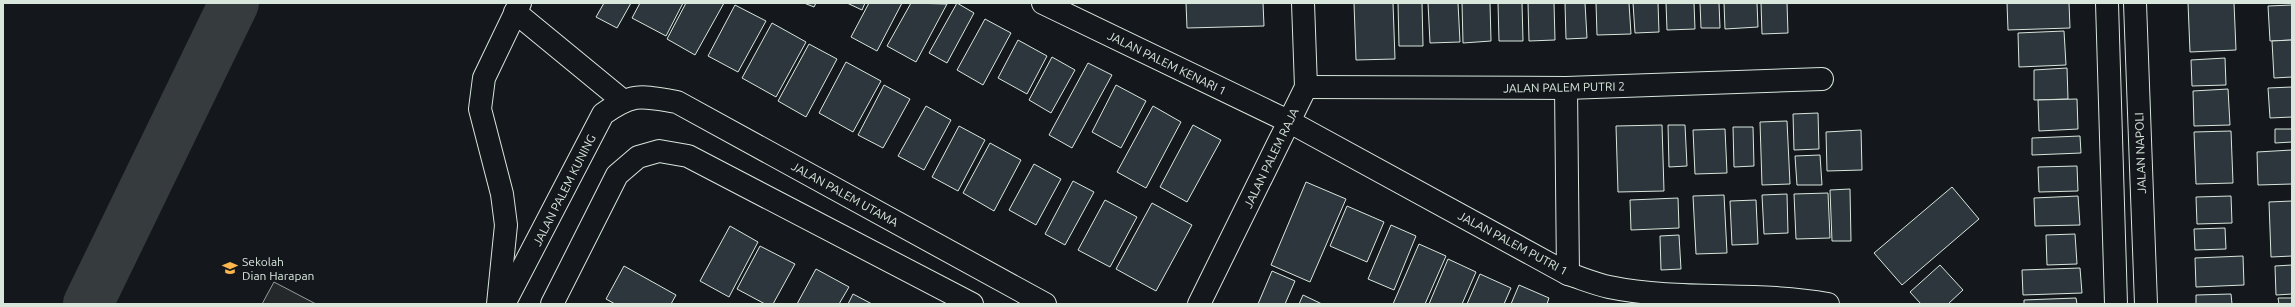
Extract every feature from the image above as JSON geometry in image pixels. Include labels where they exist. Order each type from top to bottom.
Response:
[{"type":"street","name":"JALAN PALEM KENARI 1","points":[[1044,3],[1290,122]]},
{"type":"street","name":"JALAN PALEM RAJA","points":[[1199,304],[1306,87],[1302,3]]},
{"type":"street","points":[[2107,3],[2116,304]]},
{"type":"street","name":"JALAN NAPOLI","points":[[2135,3],[2146,304]]},
{"type":"street","points":[[498,304],[506,225],[502,194],[480,108],[484,78],[518,7],[632,98]]},
{"type":"street","name":"JALAN PALEM PUTRI 2","points":[[1306,87],[1566,88],[1822,79]]},
{"type":"street","points":[[1566,88],[1568,274]]},
{"type":"street","name":"JALAN PALEM KUNING","points":[[504,304],[602,114],[632,98]]},
{"type":"street","name":"JALAN PALEM UTAMA","points":[[632,98],[677,102],[1045,304]]},
{"type":"street","name":"JALAN PALEM PUTRI 1","points":[[1290,122],[1568,274],[1608,287],[1647,292],[1800,299],[1828,304]]},
{"type":"street","points":[[552,304],[617,175],[638,157],[659,151],[688,156],[972,304]]},
{"type":"shaded area","points":[[274,282],[316,304],[262,304]]},
{"type":"building","points":[[604,3],[631,3],[617,28],[596,17]]},
{"type":"building","points":[[640,3],[683,3],[666,36],[632,18]]},
{"type":"building","points":[[686,3],[724,3],[695,55],[667,39]]},
{"type":"building","points":[[804,3],[816,3],[814,7]]},
{"type":"building","points":[[847,3],[865,3],[862,10]]},
{"type":"building","points":[[869,3],[902,3],[877,51],[851,37]]},
{"type":"building","points":[[911,3],[947,4],[916,62],[887,46]]},
{"type":"building","points":[[957,3],[974,13],[947,63],[929,53]]},
{"type":"building","points":[[1186,3],[1263,3],[1264,26],[1187,28]]},
{"type":"building","points":[[1354,3],[1393,3],[1395,59],[1356,60]]},
{"type":"building","points":[[1398,3],[1422,3],[1423,46],[1399,46]]},
{"type":"building","points":[[1428,3],[1458,3],[1460,42],[1430,43]]},
{"type":"building","points":[[1462,3],[1490,3],[1491,41],[1463,43]]},
{"type":"building","points":[[1498,3],[1522,3],[1523,41],[1499,41]]},
{"type":"building","points":[[1528,3],[1554,3],[1555,40],[1529,41]]},
{"type":"building","points":[[1565,3],[1585,3],[1587,38],[1566,39]]},
{"type":"building","points":[[1596,3],[1629,3],[1631,34],[1597,35]]},
{"type":"building","points":[[1633,3],[1658,3],[1659,32],[1635,33]]},
{"type":"building","points":[[1666,3],[1694,3],[1695,29],[1667,30]]},
{"type":"building","points":[[1700,3],[1719,3],[1720,28],[1701,28]]},
{"type":"building","points":[[1724,3],[1757,3],[1758,27],[1725,29]]},
{"type":"building","points":[[1761,3],[1787,3],[1788,33],[1762,34]]},
{"type":"building","points":[[2007,3],[2069,3],[2070,28],[2008,30]]},
{"type":"building","points":[[2188,3],[2234,3],[2236,50],[2190,52]]},
{"type":"building","points":[[735,5],[766,21],[738,72],[708,56]]},
{"type":"building","points":[[2292,5],[2292,40],[2270,41],[2268,6]]},
{"type":"building","points":[[985,19],[1011,33],[983,85],[957,70]]},
{"type":"building","points":[[772,23],[806,42],[776,97],[742,78]]},
{"type":"building","points":[[2064,31],[2066,65],[2019,67],[2018,33]]},
{"type":"building","points":[[1018,40],[1047,56],[1027,94],[998,78]]},
{"type":"building","points":[[2292,40],[2292,77],[2274,78],[2272,41]]},
{"type":"building","points":[[809,44],[837,59],[806,117],[778,101]]},
{"type":"building","points":[[1052,57],[1075,70],[1051,113],[1029,100]]},
{"type":"building","points":[[2225,58],[2226,85],[2192,86],[2191,60]]},
{"type":"building","points":[[846,62],[881,81],[853,132],[819,113]]},
{"type":"building","points":[[1088,63],[1112,75],[1072,148],[1049,135]]},
{"type":"building","points":[[2067,68],[2068,99],[2034,100],[2034,70]]},
{"type":"building","points":[[884,85],[910,99],[883,148],[858,135]]},
{"type":"building","points":[[1116,85],[1146,101],[1121,148],[1092,132]]},
{"type":"building","points":[[2292,87],[2292,117],[2270,118],[2268,88]]},
{"type":"building","points":[[2228,89],[2230,125],[2194,126],[2193,91]]},
{"type":"building","points":[[2077,99],[2078,129],[2039,131],[2038,100]]},
{"type":"building","points":[[926,106],[951,120],[924,170],[898,156]]},
{"type":"building","points":[[1153,106],[1181,122],[1146,188],[1117,172]]},
{"type":"building","points":[[1818,113],[1819,149],[1794,150],[1793,114]]},
{"type":"building","points":[[1787,121],[1790,184],[1762,185],[1760,122]]},
{"type":"building","points":[[1193,125],[1221,140],[1187,202],[1160,187]]},
{"type":"building","points":[[1662,125],[1664,191],[1618,192],[1616,126]]},
{"type":"building","points":[[1668,125],[1685,125],[1687,166],[1669,167]]},
{"type":"building","points":[[959,126],[985,140],[958,191],[932,177]]},
{"type":"building","points":[[1733,127],[1753,127],[1754,166],[1734,167]]},
{"type":"building","points":[[1725,129],[1727,173],[1695,174],[1693,130]]},
{"type":"building","points":[[2275,129],[2292,129],[2292,142],[2275,143]]},
{"type":"building","points":[[1861,130],[1862,170],[1827,171],[1826,132]]},
{"type":"building","points":[[2231,131],[2233,183],[2196,184],[2194,132]]},
{"type":"building","points":[[2080,136],[2081,153],[2032,155],[2032,138]]},
{"type":"building","points":[[990,143],[1021,160],[994,211],[963,193]]},
{"type":"building","points":[[2292,150],[2292,184],[2258,185],[2257,152]]},
{"type":"building","points":[[1820,155],[1822,185],[1797,185],[1795,156]]},
{"type":"building","points":[[1034,164],[1061,179],[1036,225],[1009,210]]},
{"type":"building","points":[[2077,166],[2078,191],[2039,192],[2038,167]]},
{"type":"building","points":[[1073,181],[1094,192],[1065,245],[1045,234]]},
{"type":"building","points":[[1306,182],[1346,199],[1310,282],[1271,265]]},
{"type":"building","points":[[1952,187],[1979,219],[1902,285],[1874,253]]},
{"type":"building","points":[[1850,189],[1851,241],[1832,241],[1830,190]]},
{"type":"building","points":[[1828,193],[1830,238],[1796,239],[1794,194]]},
{"type":"building","points":[[1787,194],[1788,233],[1764,234],[1762,195]]},
{"type":"building","points":[[1724,195],[1727,253],[1696,254],[1693,196]]},
{"type":"building","points":[[2078,196],[2080,225],[2035,226],[2034,198]]},
{"type":"building","points":[[2231,196],[2232,223],[2197,224],[2196,197]]},
{"type":"building","points":[[1678,198],[1679,228],[1631,230],[1630,200]]},
{"type":"building","points":[[1105,200],[1137,217],[1110,267],[1078,250]]},
{"type":"building","points":[[1756,200],[1758,244],[1732,245],[1730,201]]},
{"type":"building","points":[[2292,201],[2292,256],[2271,257],[2269,202]]},
{"type":"building","points":[[1152,203],[1192,225],[1156,291],[1116,269]]},
{"type":"building","points":[[1347,206],[1384,222],[1367,262],[1330,246]]},
{"type":"building","points":[[1391,225],[1416,236],[1394,290],[1368,279]]},
{"type":"building","points":[[730,226],[758,242],[729,297],[700,281]]},
{"type":"building","points":[[2225,228],[2226,249],[2195,250],[2194,229]]},
{"type":"building","points":[[2075,234],[2077,264],[2047,265],[2046,235]]},
{"type":"building","points":[[1679,235],[1681,269],[1661,270],[1660,236]]},
{"type":"building","points":[[1419,244],[1446,256],[1425,304],[1393,304]]},
{"type":"building","points":[[760,246],[795,264],[773,304],[765,304],[737,289]]},
{"type":"building","points":[[2243,256],[2244,285],[2196,287],[2195,258]]},
{"type":"building","points":[[1448,259],[1476,272],[1462,304],[1429,304]]},
{"type":"building","points":[[1940,265],[1963,290],[1948,304],[1921,304],[1910,292]]},
{"type":"building","points":[[2292,265],[2292,294],[2276,295],[2275,266]]},
{"type":"building","points":[[624,266],[676,295],[671,304],[615,304],[606,299]]},
{"type":"building","points":[[2080,268],[2082,293],[2023,295],[2022,270]]},
{"type":"building","points":[[816,269],[849,287],[839,304],[797,304]]},
{"type":"building","points":[[1272,271],[1295,281],[1285,304],[1258,304]]},
{"type":"building","points":[[1480,274],[1511,288],[1504,304],[1467,304]]},
{"type":"building","points":[[1519,285],[1549,298],[1547,304],[1511,304]]},
{"type":"building","points":[[853,294],[872,304],[848,304]]},
{"type":"building","points":[[2231,294],[2232,304],[2196,304],[2196,295]]},
{"type":"building","points":[[1303,295],[1322,304],[1299,304]]},
{"type":"building","points":[[2076,298],[2077,304],[2024,304],[2024,300]]},
{"type":"building","points":[[2278,298],[2292,298],[2292,304],[2279,304]]},
{"type":"waterway","points":[[88,304],[234,3]]},
{"type":"place","name":"Sekolah Dian Harapan","points":[[230,268]]}]
